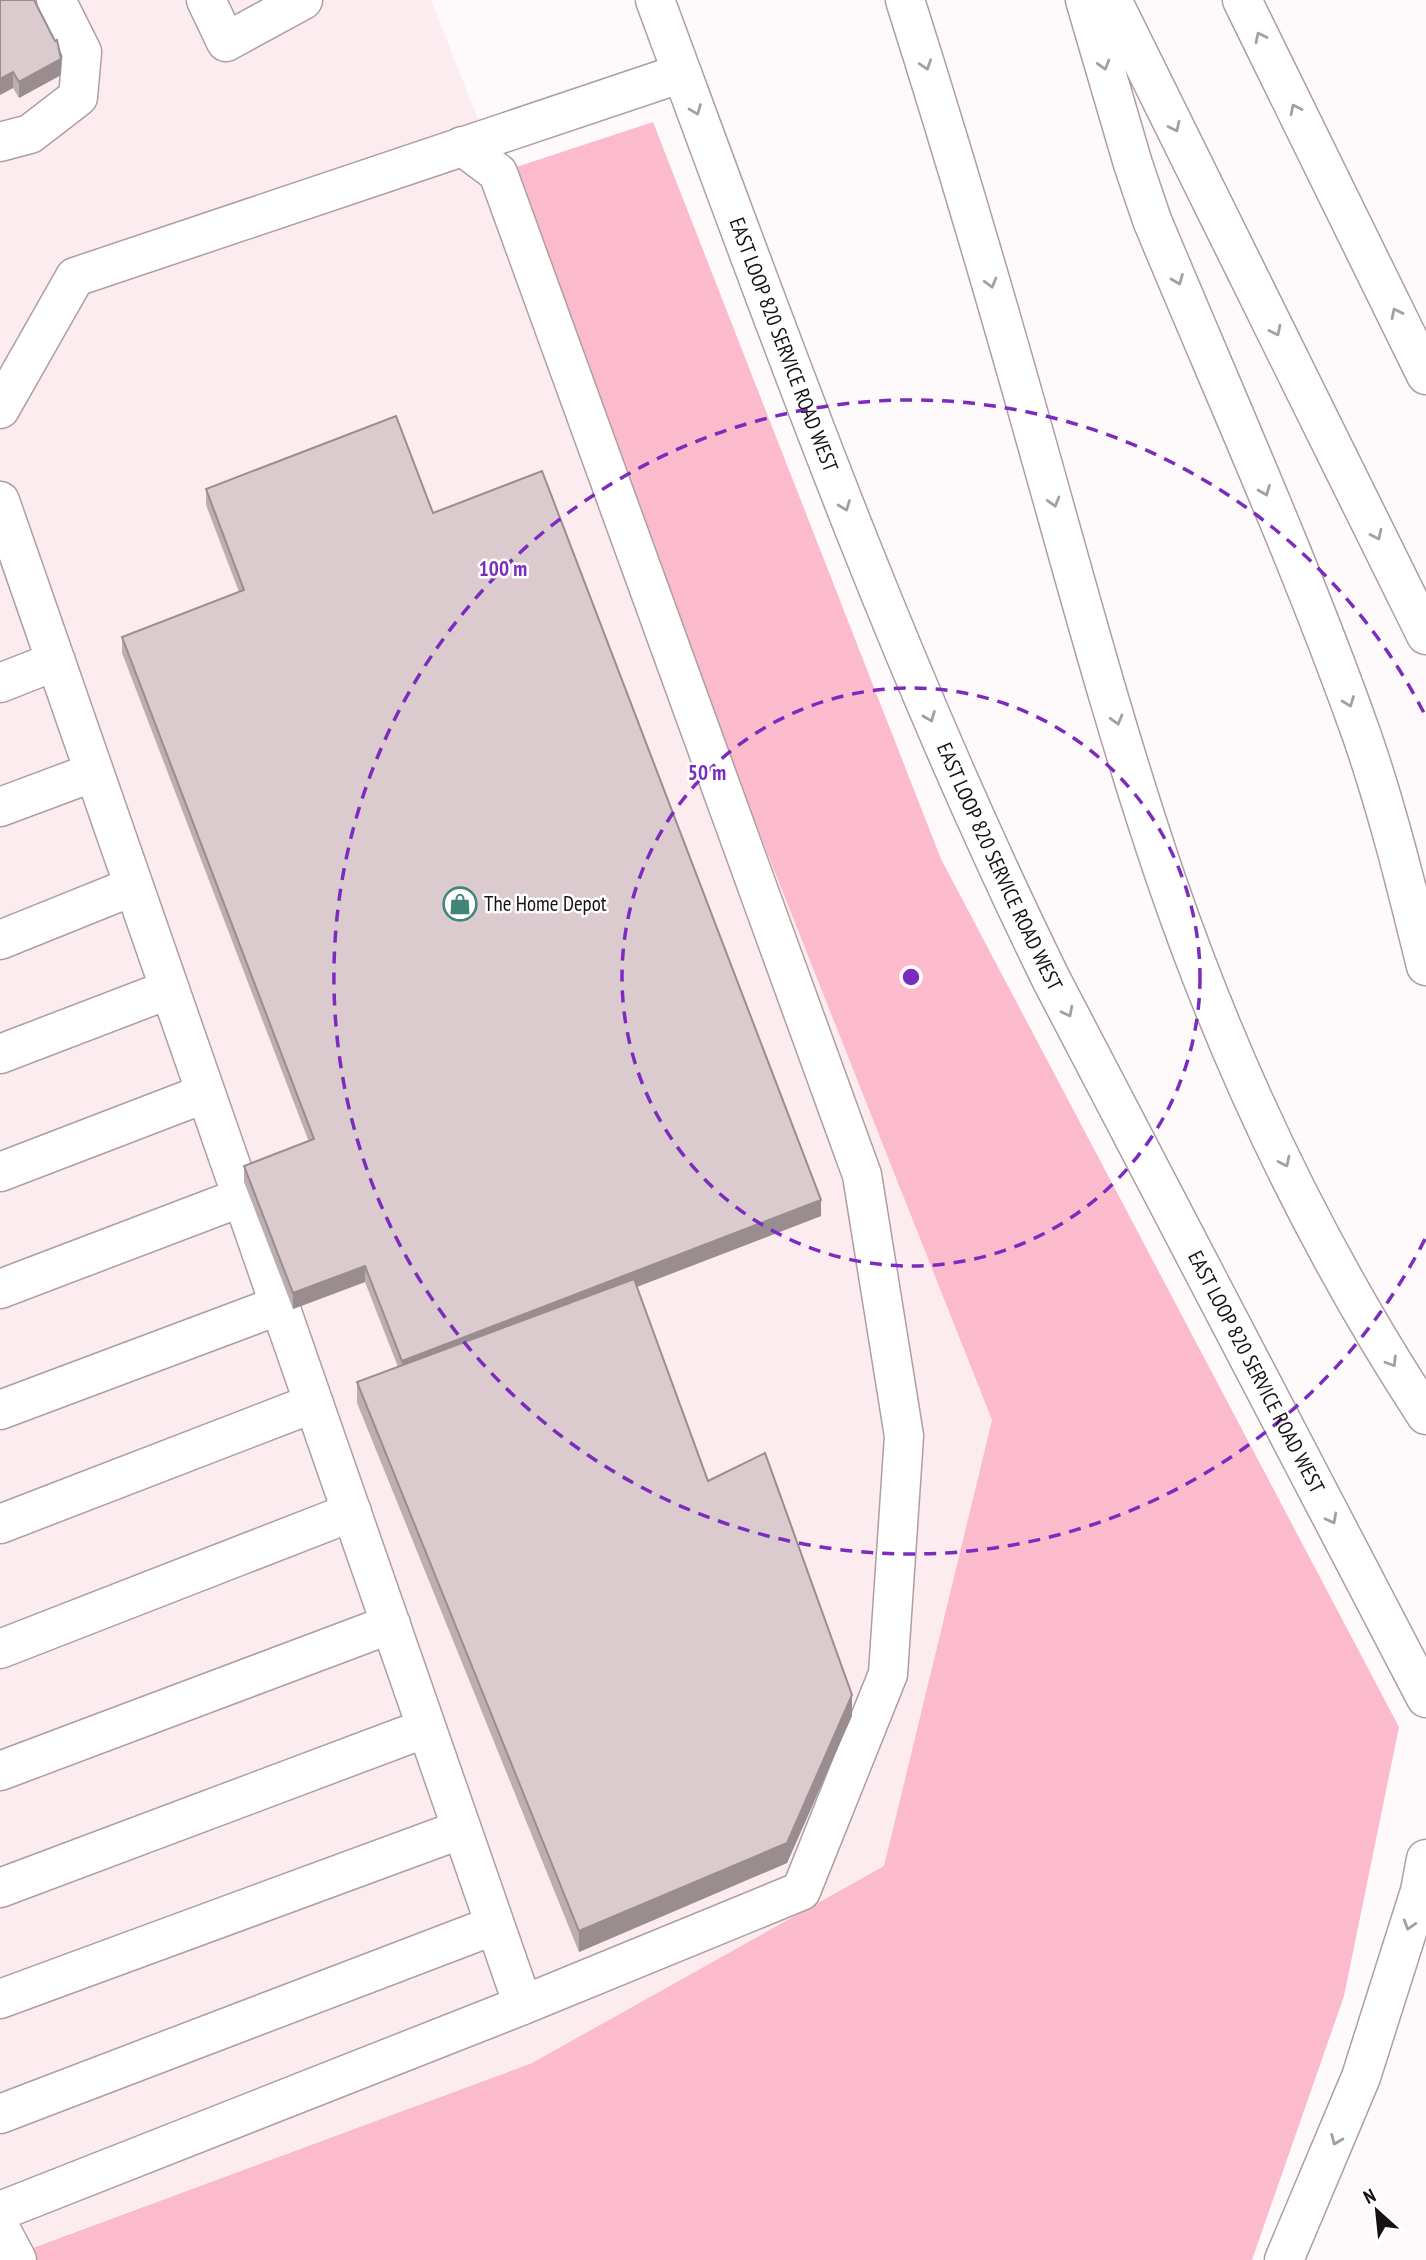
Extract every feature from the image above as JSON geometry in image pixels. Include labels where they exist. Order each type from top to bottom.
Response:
[{"type":"main road","points":[[0,142],[30,134],[78,97],[82,52],[56,0]]},
{"type":"main road","points":[[206,0],[226,42],[303,0]]},
{"type":"main road","name":"EAST LOOP 820 SERVICE ROAD WEST","points":[[655,0],[865,558],[961,788],[1051,979],[1426,1698]]},
{"type":"main road","points":[[905,0],[1011,351],[1140,799],[1197,962],[1255,1101],[1309,1212],[1391,1362],[1426,1415]]},
{"type":"main road","points":[[1085,0],[1152,220],[1307,593],[1362,738],[1402,867],[1426,966]]},
{"type":"main road","points":[[1112,0],[1426,635]]},
{"type":"main road","points":[[1242,0],[1426,375]]},
{"type":"main road","points":[[0,409],[75,277],[682,73]]},
{"type":"main road","points":[[0,2211],[523,2005],[801,1891],[888,1674],[904,1436],[862,1175],[498,173],[462,146]]},
{"type":"main road","points":[[0,501],[10,565],[56,661],[523,2005]]},
{"type":"main road","points":[[0,683],[56,661]]},
{"type":"main road","points":[[0,807],[94,772]]},
{"type":"main road","points":[[0,940],[134,886]]},
{"type":"main road","points":[[0,1054],[170,989]]},
{"type":"main road","points":[[0,1172],[206,1093]]},
{"type":"main road","points":[[0,1289],[242,1196]]},
{"type":"main road","points":[[0,1410],[280,1305]]},
{"type":"main road","points":[[0,1524],[314,1403]]},
{"type":"main road","points":[[0,1649],[352,1512]]},
{"type":"main road","points":[[0,1771],[391,1624]]},
{"type":"main road","points":[[0,1888],[426,1728]]},
{"type":"main road","points":[[0,1999],[462,1829]]},
{"type":"main road","points":[[1284,2260],[1361,2077],[1419,1891],[1426,1859]]},
{"type":"main road","points":[[0,2114],[495,1925]]},
{"type":"main road","points":[[0,2228],[17,2260]]},
{"type":"shaded area","points":[[0,0],[431,0],[992,1420],[884,1866],[532,2063],[0,2259]]},
{"type":"shaded area","points":[[653,122],[941,859],[1399,1727],[1344,1996],[1252,2260],[0,2260],[532,2063],[884,1866],[992,1420],[498,173]]},
{"type":"building","points":[[0,0],[34,0],[55,41],[57,40],[61,59],[19,82],[13,72],[0,79]]},
{"type":"building","name":"The Home Depot","points":[[396,416],[433,513],[542,471],[821,1200],[402,1361],[365,1266],[293,1293],[244,1166],[314,1139],[122,637],[244,590],[206,489]]},
{"type":"building","points":[[634,1279],[708,1481],[765,1453],[852,1695],[787,1843],[579,1931],[357,1382]]},
{"type":"place","name":"The Home Depot","points":[[460,904]]}]
